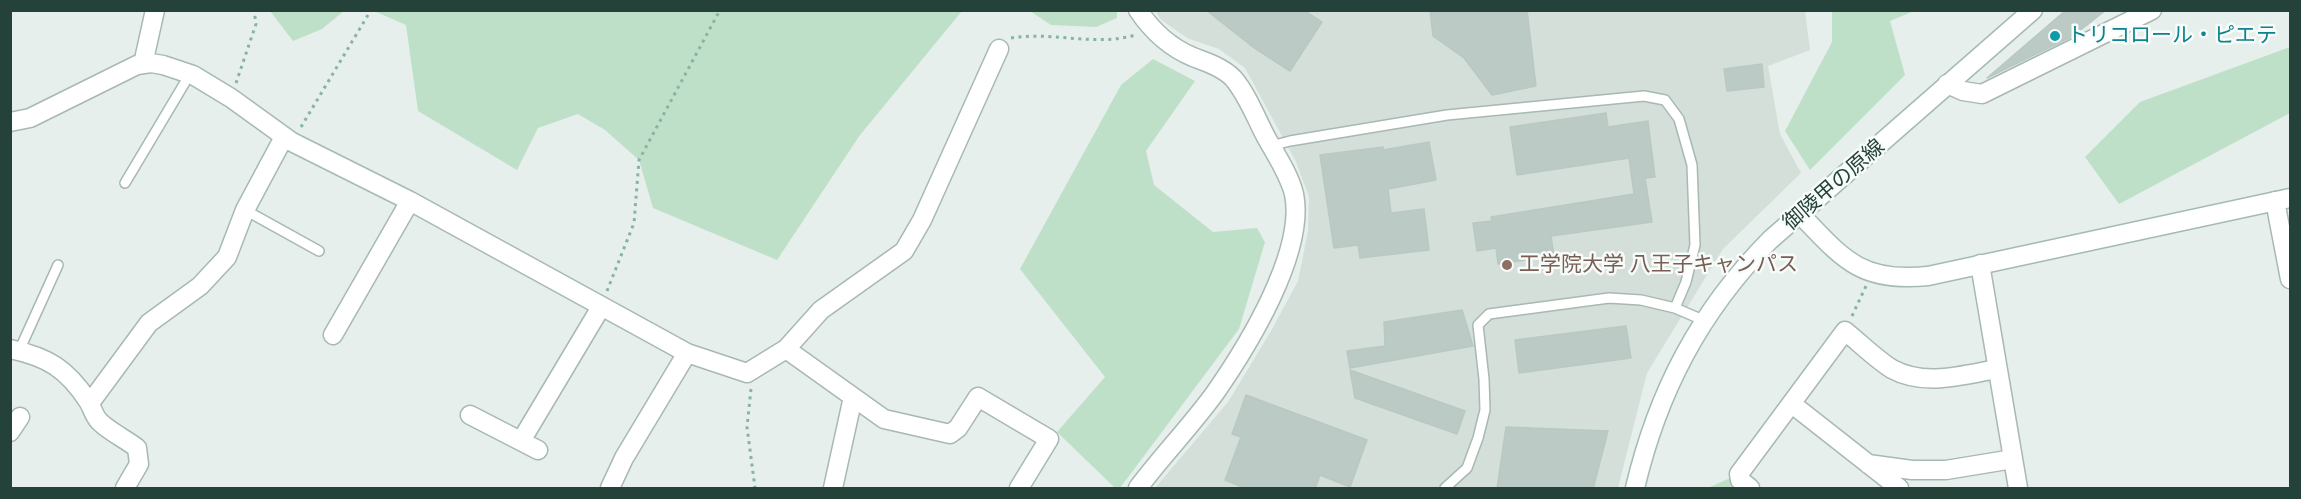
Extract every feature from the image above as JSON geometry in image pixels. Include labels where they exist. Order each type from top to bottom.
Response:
[{"type":"street","points":[[143,64],[154,10]]},
{"type":"street","points":[[1138,10],[1152,30],[1189,56],[1216,66],[1232,77],[1271,146],[1294,195],[1295,225],[1284,266],[1253,334],[1215,393],[1138,489]]},
{"type":"street","name":"御陵甲の原線","points":[[1635,489],[1651,429],[1670,381],[1703,320],[1743,268],[1800,214],[2033,10]]},
{"type":"street","points":[[1947,84],[1963,91],[1982,94],[2152,10]]},
{"type":"street","points":[[10,122],[30,118],[137,65],[163,65],[190,74],[231,98],[288,140],[410,201],[687,353],[747,373],[786,349],[821,310],[904,251],[922,220],[999,49]]},
{"type":"street","points":[[90,403],[149,323],[200,286],[227,257],[245,210],[288,140]]},
{"type":"street","points":[[1800,214],[1849,261],[1871,273],[1902,279],[1928,276],[2283,200],[2290,279]]},
{"type":"street","points":[[333,335],[410,201]]},
{"type":"street","points":[[1980,264],[2018,489]]},
{"type":"street","points":[[521,441],[601,306]]},
{"type":"street","points":[[1750,489],[1740,480],[1739,474],[1845,331],[1892,369],[1920,378],[1933,380],[1996,369]]},
{"type":"street","points":[[786,349],[884,419],[950,434],[958,428],[978,397],[1049,439],[1019,489]]},
{"type":"street","points":[[15,350],[53,362],[74,380],[99,421],[137,448],[139,464],[125,489]]},
{"type":"street","points":[[610,489],[624,458],[687,353]]},
{"type":"street","points":[[833,489],[853,397]]},
{"type":"street","points":[[1792,404],[1899,489]]},
{"type":"street","points":[[470,415],[538,450]]},
{"type":"street","points":[[1868,464],[1912,470],[1946,470],[2013,459]]},
{"type":"lane","points":[[125,183],[190,74]]},
{"type":"lane","points":[[1271,146],[1448,116],[1644,96],[1665,100],[1679,119],[1692,165],[1695,245],[1686,282],[1675,308]]},
{"type":"lane","points":[[245,210],[319,251]]},
{"type":"lane","points":[[15,350],[58,265]]},
{"type":"lane","points":[[1445,489],[1467,468],[1478,438],[1485,410],[1478,325],[1489,314],[1609,298],[1641,300],[1675,308],[1703,320]]},
{"type":"path","points":[[231,98],[255,24],[254,10]]},
{"type":"path","points":[[288,140],[371,10]]},
{"type":"path","points":[[601,306],[634,223],[639,160],[720,10]]},
{"type":"path","points":[[999,49],[1007,38],[1021,36],[1124,38],[1152,30]]},
{"type":"path","points":[[1845,331],[1871,273]]},
{"type":"path","points":[[747,373],[752,392],[747,426],[755,489]]},
{"type":"shaded area","name":"工学院大学 八王子キャンパス","points":[[1156,11],[1805,11],[1810,50],[1768,66],[1780,134],[1801,173],[1723,249],[1647,373],[1618,488],[1155,488],[1228,402],[1298,281],[1308,231],[1309,197],[1296,162],[1245,68],[1219,49],[1187,38],[1160,19]]},
{"type":"green space","points":[[270,11],[344,11],[322,29],[293,41]]},
{"type":"green space","points":[[374,11],[962,11],[860,135],[777,260],[653,208],[639,160],[605,130],[578,114],[538,128],[517,170],[418,111],[406,25]]},
{"type":"green space","points":[[1030,11],[1117,11],[1117,18],[1096,27],[1051,25]]},
{"type":"green space","points":[[1832,11],[1914,11],[1890,21],[1905,75],[1810,170],[1785,131],[1832,42]]},
{"type":"green space","points":[[2290,47],[2290,113],[2119,204],[2085,157],[2140,102]]},
{"type":"green space","points":[[1153,59],[1195,81],[1146,151],[1154,185],[1213,232],[1257,228],[1265,242],[1239,329],[1120,488],[1115,488],[1057,432],[1105,377],[1020,269],[1121,85]]},
{"type":"green space","points":[[1739,474],[1750,488],[1708,488]]},
{"type":"building","points":[[1206,10],[1304,10],[1322,22],[1290,71],[1253,47]]},
{"type":"building","points":[[1430,10],[1527,10],[1536,86],[1492,95],[1464,58],[1433,36]]},
{"type":"building","name":"トリコロール・ピエテ","points":[[2066,10],[2106,10],[2073,36],[1987,78]]},
{"type":"building","points":[[1762,64],[1764,87],[1727,91],[1724,69]]},
{"type":"building","points":[[1606,113],[1608,127],[1648,121],[1655,177],[1645,178],[1652,222],[1551,236],[1554,256],[1498,264],[1496,248],[1477,251],[1473,223],[1492,221],[1491,217],[1634,194],[1629,158],[1517,175],[1510,127]]},
{"type":"building","points":[[1429,142],[1436,180],[1388,189],[1391,213],[1424,209],[1429,250],[1360,258],[1358,245],[1334,248],[1320,155],[1383,147],[1383,150]]},
{"type":"building","points":[[1462,310],[1473,346],[1350,368],[1347,351],[1385,346],[1384,322]]},
{"type":"building","points":[[1626,326],[1631,358],[1519,373],[1515,340]]},
{"type":"building","points":[[1350,370],[1465,411],[1457,434],[1355,398]]},
{"type":"building","points":[[1246,395],[1367,440],[1350,487],[1320,475],[1315,489],[1247,489],[1225,480],[1241,437],[1232,434]]},
{"type":"building","points":[[1506,427],[1608,431],[1593,489],[1497,489]]},
{"type":"place","name":"トリコロール・ピエテ","points":[[2055,36]]},
{"type":"place","name":"工学院大学 八王子キャンパス","points":[[1507,265]]}]
